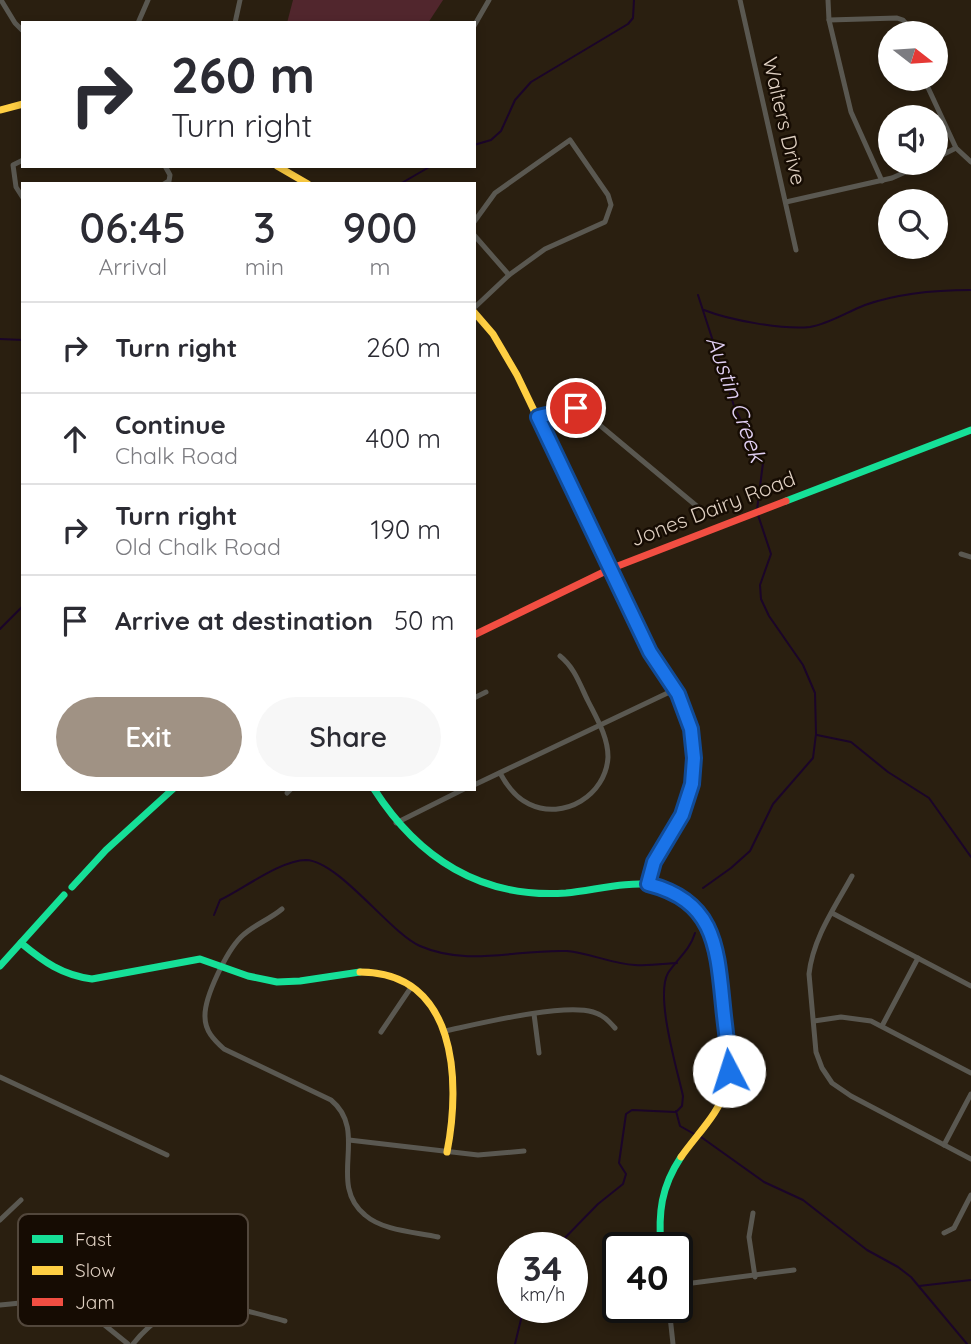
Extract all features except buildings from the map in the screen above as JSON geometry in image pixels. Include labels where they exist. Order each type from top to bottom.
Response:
[{"type":"street","points":[[1,0],[21,29]]},
{"type":"street","points":[[139,21],[148,0]]},
{"type":"street","points":[[235,21],[240,0]]},
{"type":"street","points":[[476,23],[489,0]]},
{"type":"street","name":"Walters Drive","points":[[740,0],[796,250]]},
{"type":"street","points":[[828,0],[829,20],[851,112],[882,181]]},
{"type":"street","points":[[829,20],[897,18],[904,21]]},
{"type":"street","points":[[930,91],[956,148],[971,162]]},
{"type":"street","points":[[0,110],[21,105]]},
{"type":"street","points":[[476,219],[495,192],[570,140],[608,195],[611,205],[605,222],[545,249],[509,275],[476,308]]},
{"type":"street","points":[[948,152],[956,148]]},
{"type":"street","points":[[21,161],[13,165],[16,187],[21,195]]},
{"type":"street","points":[[280,168],[305,182]]},
{"type":"street","points":[[786,202],[882,181],[897,175]]},
{"type":"street","points":[[476,237],[509,275]]},
{"type":"street","points":[[476,313],[503,350],[538,417],[650,652],[676,689],[686,709],[694,758],[692,784],[682,815],[654,862],[648,884]]},
{"type":"street","points":[[538,417],[566,409],[576,408],[584,412],[699,509]]},
{"type":"street","name":"Jones Dairy Road","points":[[476,634],[610,569],[757,510],[971,430]]},
{"type":"street","points":[[961,554],[971,557]]},
{"type":"street","points":[[500,773],[511,790],[530,805],[551,810],[575,805],[596,788],[605,770],[607,746],[600,725],[571,665],[560,656]]},
{"type":"street","points":[[476,784],[676,689]]},
{"type":"street","points":[[476,697],[486,692]]},
{"type":"street","points":[[0,966],[106,850],[171,791]]},
{"type":"street","points":[[375,791],[396,823],[416,845],[439,863],[470,879],[493,886],[552,893],[648,884],[683,897],[696,908],[709,929],[718,955],[729,1065],[725,1095],[720,1107],[680,1157],[664,1186],[659,1210],[660,1232]]},
{"type":"street","points":[[396,823],[460,791]]},
{"type":"street","points":[[852,876],[814,949],[810,962],[816,1052],[822,1068],[832,1083],[850,1096],[971,1159]]},
{"type":"street","points":[[282,909],[240,937],[229,950],[221,965],[204,1016],[210,1035],[224,1049],[331,1100],[345,1116],[349,1140],[346,1177],[350,1192],[365,1215],[379,1223],[438,1237]]},
{"type":"street","points":[[832,913],[971,986]]},
{"type":"street","points":[[21,943],[55,970],[76,977],[99,980],[187,959],[221,965],[276,982],[301,982],[364,971],[389,975],[412,986],[431,1004],[445,1031],[456,1092],[447,1152]]},
{"type":"street","points":[[882,1026],[918,958]]},
{"type":"street","points":[[380,1032],[412,986]]},
{"type":"street","points":[[445,1031],[534,1014],[579,1010],[606,1017],[615,1028]]},
{"type":"street","points":[[534,1014],[539,1053]]},
{"type":"street","points":[[814,1021],[852,1017],[882,1026],[971,1073]]},
{"type":"street","points":[[0,1077],[167,1156]]},
{"type":"street","points":[[944,1145],[971,1094]]},
{"type":"street","points":[[349,1140],[478,1155],[524,1152]]},
{"type":"street","points":[[944,1233],[954,1227],[971,1195]]},
{"type":"street","points":[[0,1220],[21,1200]]},
{"type":"street","points":[[753,1213],[749,1237],[755,1277]]},
{"type":"street","points":[[693,1283],[794,1270]]},
{"type":"street","points":[[0,1305],[18,1304]]},
{"type":"street","points":[[248,1312],[285,1321]]},
{"type":"street","points":[[671,1323],[673,1344]]},
{"type":"street","points":[[108,1326],[131,1344],[149,1326]]},
{"type":"shaded area","points":[[293,0],[443,0],[429,21],[288,21]]},
{"type":"waterway","points":[[476,144],[491,140],[501,131],[515,100],[531,82],[628,24],[633,18],[634,0]]},
{"type":"waterway","points":[[403,182],[428,168]]},
{"type":"waterway","points":[[704,310],[756,323],[799,328],[831,321],[865,305],[904,295],[971,290]]},
{"type":"waterway","name":"Austin Creek","points":[[698,295],[735,409],[763,463],[757,510]]},
{"type":"waterway","points":[[0,339],[21,340]]},
{"type":"waterway","name":"Austin Creek","points":[[703,888],[750,851],[773,804],[813,758],[816,734],[815,693],[803,665],[769,616],[761,599],[760,585],[771,554],[758,515]]},
{"type":"waterway","points":[[0,629],[21,608]]},
{"type":"waterway","points":[[817,735],[851,742],[888,772],[929,798],[971,857]]},
{"type":"waterway","points":[[214,915],[220,900],[274,870],[306,860],[319,863],[334,872],[408,939],[438,952],[493,956],[567,951],[626,964],[677,963]]},
{"type":"waterway","name":"Austin Creek","points":[[677,1111],[682,1106],[683,1096],[665,1015],[665,984],[668,973],[687,949],[695,933]]},
{"type":"waterway","name":"Austin Creek","points":[[571,1232],[598,1204],[623,1184],[626,1174],[619,1163],[626,1114],[632,1110],[675,1112]]},
{"type":"waterway","points":[[676,1111],[680,1126],[696,1135]]},
{"type":"waterway","points":[[701,1137],[764,1182],[803,1200],[867,1250],[911,1277],[967,1344]]},
{"type":"waterway","points":[[919,1286],[971,1280]]},
{"type":"waterway","name":"Austin Creek","points":[[515,1344],[520,1323]]},
{"type":"traffic: fast","points":[[786,501],[971,430]]},
{"type":"traffic: fast","points":[[72,887],[106,850],[171,791]]},
{"type":"traffic: fast","points":[[375,791],[391,814],[432,854],[479,881],[506,889],[535,893],[566,893],[634,884],[656,885]]},
{"type":"traffic: fast","points":[[0,966],[64,895]]},
{"type":"traffic: fast","points":[[21,943],[54,967],[92,979],[200,959],[248,976],[277,982],[360,972]]},
{"type":"traffic: fast","points":[[660,1232],[665,1190],[681,1157]]},
{"type":"traffic: slow","points":[[0,110],[21,105]]},
{"type":"traffic: slow","points":[[280,168],[305,182]]},
{"type":"traffic: slow","points":[[476,314],[493,334],[517,375],[610,569]]},
{"type":"traffic: slow","points":[[656,885],[677,894],[693,907],[705,923],[714,942],[723,984],[729,1064],[727,1086],[713,1115],[681,1157]]},
{"type":"traffic: slow","points":[[360,972],[392,977],[416,990],[434,1010],[445,1035],[451,1064],[453,1094],[447,1152]]},
{"type":"traffic: jam","points":[[476,634],[610,569],[786,501]]},
{"type":"route","points":[[576,408],[538,417],[650,652],[666,673],[686,709],[691,729],[694,758],[692,784],[673,834],[654,862],[648,876],[648,884],[683,897],[705,920],[713,938],[719,964],[729,1071]]}]
